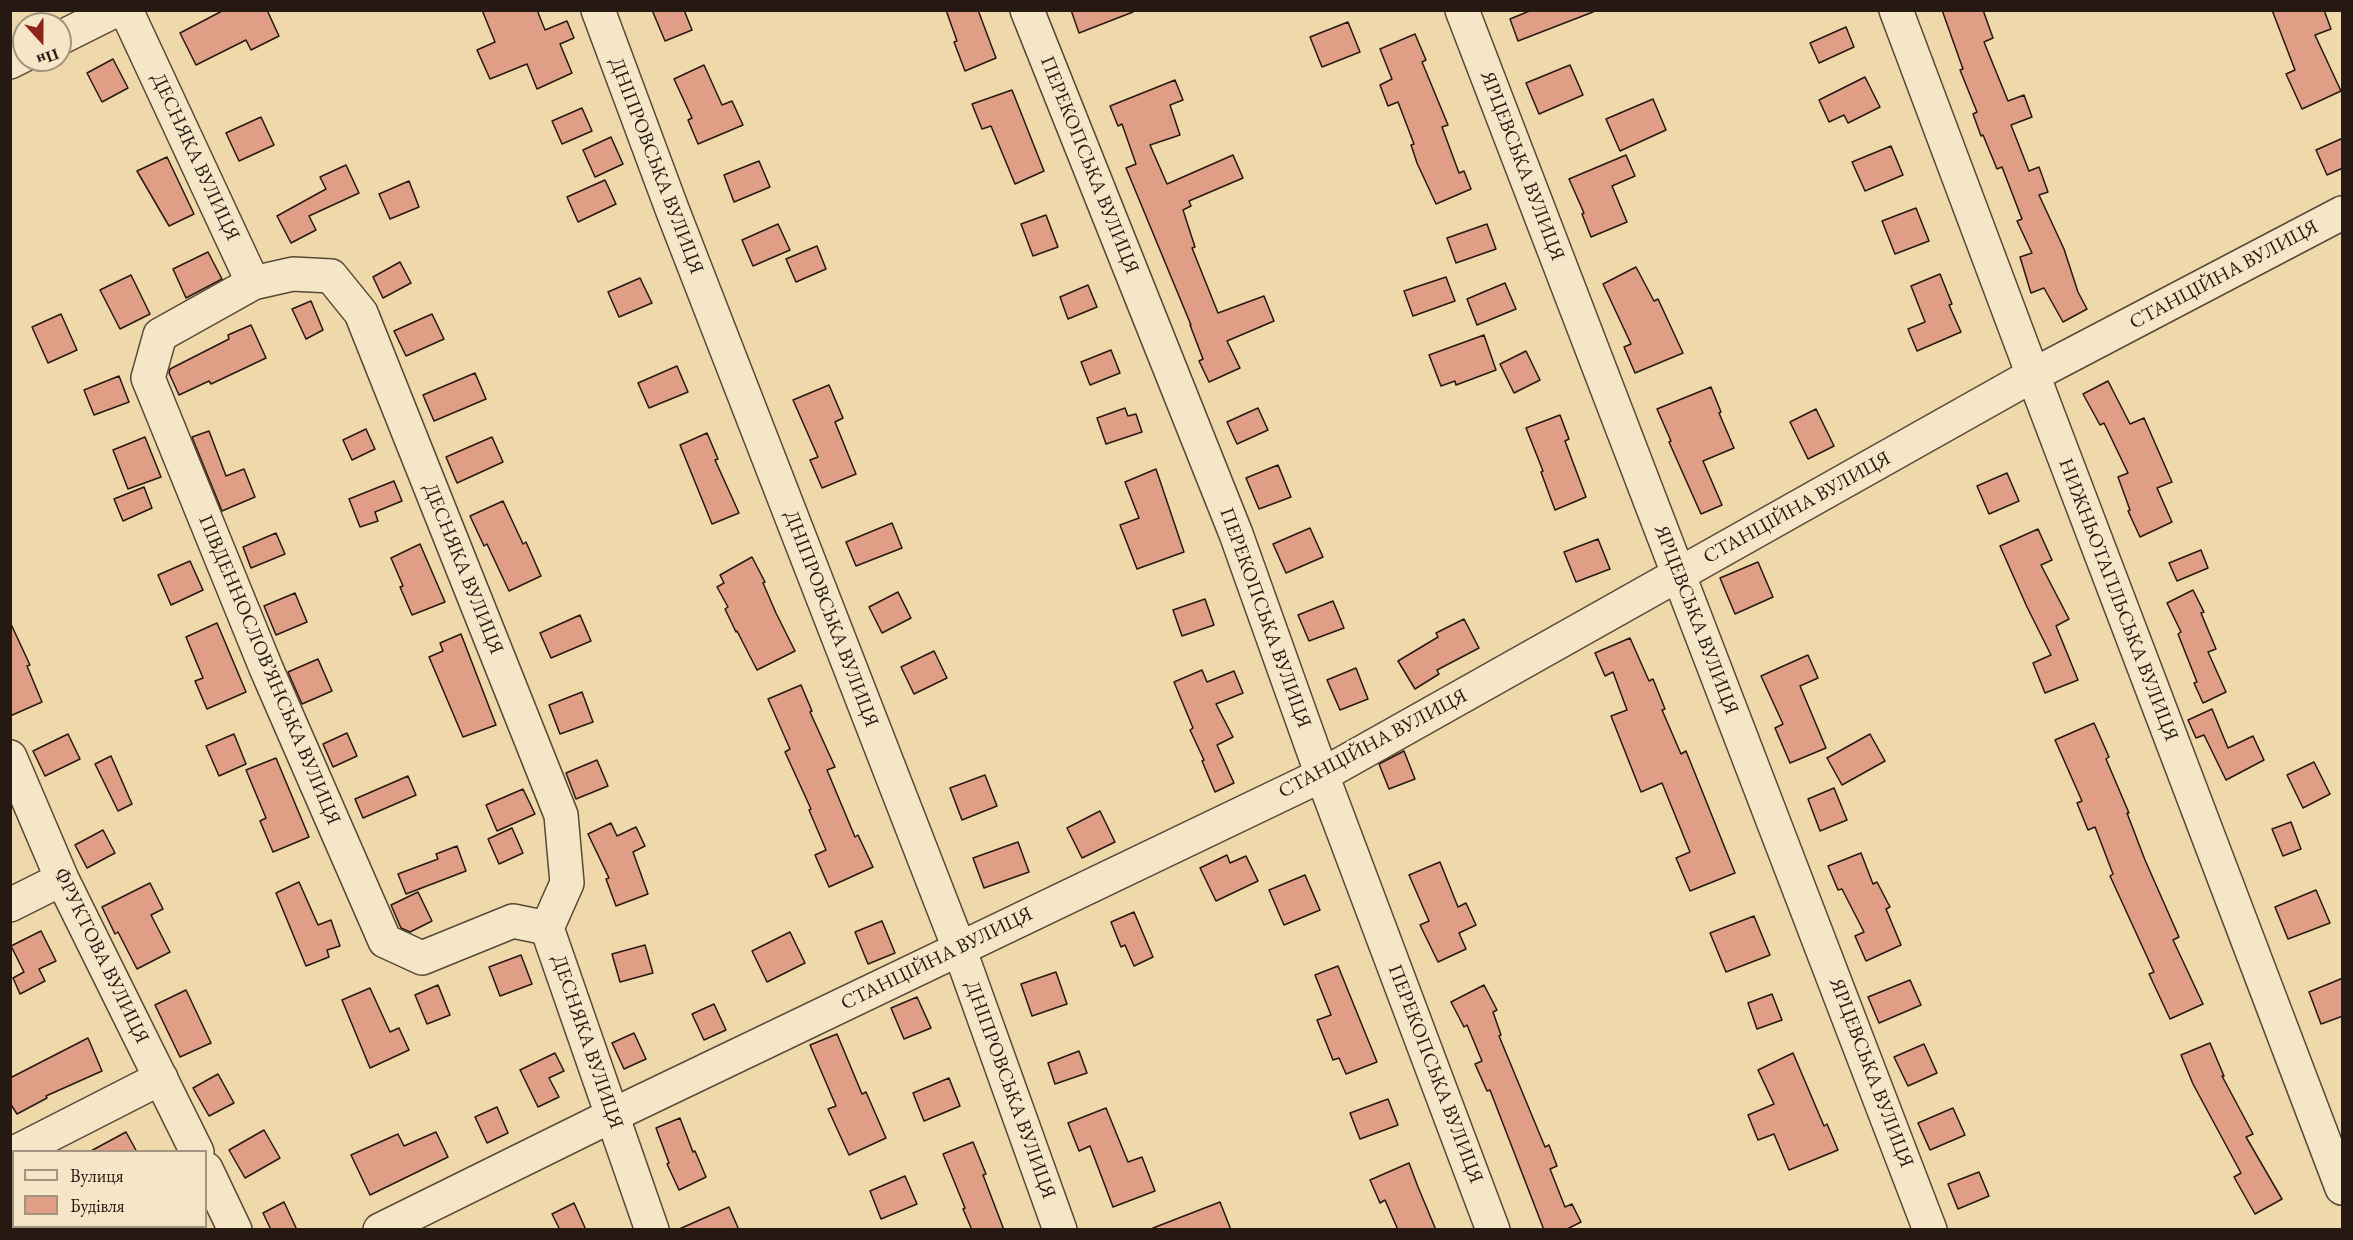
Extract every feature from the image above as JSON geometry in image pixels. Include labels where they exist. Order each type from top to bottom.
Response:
[{"type":"street","points":[[72,32],[116,10]]},
{"type":"street","name":"ДЕСНЯКА ВУЛИЦЯ","points":[[126,10],[253,283],[293,274],[331,276],[361,313],[561,816],[567,883],[547,928],[652,1230]]},
{"type":"street","name":"ДНІПРОВСЬКА ВУЛИЦЯ","points":[[598,10],[672,209],[959,948],[1060,1230]]},
{"type":"street","name":"ПЕРЕКОПСЬКА ВУЛИЦЯ","points":[[1027,10],[1236,534],[1322,775],[1493,1230]]},
{"type":"street","name":"ЯРЦЕВСЬКА ВУЛИЦЯ","points":[[1462,10],[1930,1230]]},
{"type":"street","name":"НИЖНЬОТАГІЛЬСЬКА ВУЛИЦЯ","points":[[1896,10],[2343,1188]]},
{"type":"street","name":"СТАНЦІЙНА ВУЛИЦЯ","points":[[380,1230],[613,1115],[1322,775],[2033,375],[2343,213]]},
{"type":"street","name":"ПІВДЕННОСЛОВ’ЯНСЬКА ВУЛИЦЯ","points":[[253,283],[160,335],[148,378],[266,668],[385,941],[422,957],[513,921],[547,928]]},
{"type":"street","name":"ФРУКТОВА ВУЛИЦЯ","points":[[10,757],[62,879],[196,1150]]},
{"type":"street","points":[[10,905],[62,879]]},
{"type":"street","points":[[19,1150],[161,1078]]},
{"type":"street","points":[[207,1171],[235,1230]]},
{"type":"building","points":[[224,10],[267,10],[279,36],[251,50],[246,40],[196,65],[180,33]]},
{"type":"building","points":[[482,10],[537,10],[545,30],[567,21],[574,38],[560,44],[572,73],[537,89],[527,64],[490,79],[477,50],[495,42]]},
{"type":"building","points":[[652,10],[684,10],[692,30],[665,41]]},
{"type":"building","points":[[946,10],[978,10],[996,58],[965,71],[954,42],[957,41]]},
{"type":"building","points":[[1071,10],[1132,10],[1133,12],[1079,33]]},
{"type":"building","points":[[1532,10],[1593,10],[1593,12],[1518,41],[1510,19]]},
{"type":"building","points":[[1942,10],[1983,10],[1993,38],[1984,42],[2008,101],[2024,95],[2032,117],[2011,125],[2029,171],[2039,167],[2048,192],[2039,195],[2064,249],[2078,292],[2087,309],[2063,322],[2044,288],[2031,293],[2020,257],[2032,253],[2017,221],[2022,219],[2002,167],[1997,169],[1983,135],[1981,136],[1973,114],[1977,112],[1960,70],[1963,69]]},
{"type":"building","points":[[2272,10],[2324,10],[2331,29],[2315,35],[2341,91],[2302,109],[2286,74],[2295,70]]},
{"type":"building","points":[[1348,22],[1360,52],[1322,67],[1310,37]]},
{"type":"building","points":[[1846,27],[1854,47],[1819,63],[1810,43]]},
{"type":"building","points":[[1415,34],[1426,60],[1422,62],[1448,125],[1442,127],[1459,173],[1464,171],[1471,189],[1436,204],[1417,163],[1411,145],[1414,144],[1398,102],[1388,106],[1380,85],[1392,79],[1380,49]]},
{"type":"building","points":[[113,59],[128,88],[102,102],[87,73]]},
{"type":"building","points":[[704,65],[722,105],[732,101],[743,125],[698,144],[688,120],[692,118],[674,79]]},
{"type":"building","points":[[1570,65],[1583,95],[1539,114],[1526,83]]},
{"type":"building","points":[[1865,77],[1880,107],[1848,123],[1844,115],[1829,122],[1819,100]]},
{"type":"building","points":[[1175,80],[1183,100],[1170,105],[1180,135],[1150,145],[1167,184],[1233,155],[1243,178],[1189,201],[1191,206],[1183,210],[1195,247],[1192,248],[1218,313],[1264,296],[1274,321],[1227,341],[1240,368],[1209,382],[1199,361],[1203,359],[1191,325],[1126,168],[1136,164],[1122,124],[1118,126],[1110,106]]},
{"type":"building","points":[[1012,90],[1044,171],[1015,184],[991,126],[982,129],[972,104]]},
{"type":"building","points":[[1653,99],[1666,130],[1620,151],[1606,119]]},
{"type":"building","points":[[582,108],[592,131],[562,144],[552,121]]},
{"type":"building","points":[[261,117],[274,145],[239,161],[226,133]]},
{"type":"building","points":[[611,137],[623,164],[595,177],[583,150]]},
{"type":"building","points":[[2343,138],[2343,168],[2327,175],[2316,150]]},
{"type":"building","points":[[1891,146],[1903,175],[1865,191],[1852,162]]},
{"type":"building","points":[[1626,155],[1635,176],[1612,186],[1627,222],[1591,237],[1582,214],[1584,213],[1569,179]]},
{"type":"building","points":[[167,157],[194,214],[169,226],[137,171]]},
{"type":"building","points":[[759,161],[770,187],[734,202],[724,175]]},
{"type":"building","points":[[346,165],[359,193],[309,216],[316,230],[291,243],[277,216],[326,189],[320,177]]},
{"type":"building","points":[[605,180],[616,204],[578,222],[567,197]]},
{"type":"building","points":[[409,181],[419,207],[390,219],[379,194]]},
{"type":"building","points":[[1916,208],[1929,241],[1895,254],[1882,221]]},
{"type":"building","points":[[1046,215],[1058,247],[1033,256],[1021,224]]},
{"type":"building","points":[[778,224],[790,250],[753,266],[742,240]]},
{"type":"building","points":[[1487,224],[1496,249],[1456,263],[1447,238]]},
{"type":"building","points":[[817,246],[826,269],[796,282],[786,259]]},
{"type":"building","points":[[208,252],[222,279],[186,298],[173,269]]},
{"type":"building","points":[[400,262],[411,283],[383,298],[373,277]]},
{"type":"building","points":[[1636,267],[1654,301],[1658,299],[1683,353],[1635,373],[1624,347],[1631,344],[1603,284]]},
{"type":"building","points":[[1940,274],[1952,304],[1949,305],[1961,332],[1917,351],[1908,329],[1925,322],[1911,286]]},
{"type":"building","points":[[131,275],[150,314],[120,329],[100,290]]},
{"type":"building","points":[[1446,277],[1455,301],[1413,316],[1404,291]]},
{"type":"building","points":[[640,278],[652,303],[619,317],[608,292]]},
{"type":"building","points":[[1505,283],[1516,309],[1477,325],[1467,299]]},
{"type":"building","points":[[1088,285],[1097,307],[1068,319],[1060,297]]},
{"type":"building","points":[[311,301],[323,330],[306,339],[292,309]]},
{"type":"building","points":[[61,314],[77,350],[48,363],[32,327]]},
{"type":"building","points":[[432,314],[444,339],[406,356],[394,331]]},
{"type":"building","points":[[251,325],[266,358],[211,384],[209,381],[179,395],[169,373],[170,369],[229,339],[228,335]]},
{"type":"building","points":[[1484,335],[1496,370],[1456,385],[1455,381],[1441,386],[1429,355]]},
{"type":"building","points":[[1111,350],[1120,373],[1090,385],[1081,362]]},
{"type":"building","points":[[1526,351],[1540,380],[1514,393],[1500,364]]},
{"type":"building","points":[[677,366],[688,392],[649,408],[638,383]]},
{"type":"building","points":[[475,373],[486,399],[434,421],[423,395]]},
{"type":"building","points":[[119,376],[129,402],[94,415],[84,390]]},
{"type":"building","points":[[2108,381],[2130,424],[2144,418],[2172,482],[2157,488],[2172,522],[2140,537],[2128,511],[2130,510],[2118,477],[2128,473],[2104,423],[2100,425],[2083,394]]},
{"type":"building","points":[[829,385],[843,418],[835,422],[856,474],[822,488],[810,460],[818,457],[793,400]]},
{"type":"building","points":[[1711,387],[1734,448],[1703,461],[1722,505],[1701,514],[1657,409]]},
{"type":"building","points":[[1125,408],[1128,416],[1136,414],[1142,432],[1106,444],[1097,418]]},
{"type":"building","points":[[1258,408],[1268,430],[1237,444],[1227,422]]},
{"type":"building","points":[[1816,409],[1834,446],[1808,459],[1790,422]]},
{"type":"building","points":[[1560,415],[1569,439],[1565,441],[1586,497],[1555,510],[1526,428]]},
{"type":"building","points":[[366,429],[375,449],[352,460],[343,440]]},
{"type":"building","points":[[209,431],[226,476],[244,469],[255,497],[222,511],[192,437]]},
{"type":"building","points":[[707,433],[718,459],[715,460],[739,513],[712,524],[680,445]]},
{"type":"building","points":[[145,437],[161,477],[128,489],[113,450]]},
{"type":"building","points":[[492,437],[503,462],[457,483],[446,457]]},
{"type":"building","points":[[1278,465],[1291,497],[1259,509],[1246,478]]},
{"type":"building","points":[[1156,469],[1184,552],[1137,569],[1120,525],[1139,518],[1125,482]]},
{"type":"building","points":[[2007,473],[2019,501],[1989,514],[1977,486]]},
{"type":"building","points":[[394,481],[402,501],[375,512],[378,521],[360,527],[349,499]]},
{"type":"building","points":[[144,487],[152,508],[123,521],[114,499]]},
{"type":"building","points":[[503,501],[523,544],[526,542],[541,576],[509,591],[487,544],[484,546],[470,516]]},
{"type":"building","points":[[892,523],[902,548],[856,566],[846,542]]},
{"type":"building","points":[[1310,528],[1323,557],[1286,573],[1273,544]]},
{"type":"building","points":[[2038,529],[2052,560],[2041,565],[2069,619],[2056,626],[2078,680],[2045,693],[2033,663],[2051,655],[2000,546]]},
{"type":"building","points":[[276,533],[285,554],[251,568],[243,547]]},
{"type":"building","points":[[1598,539],[1610,569],[1576,582],[1564,552]]},
{"type":"building","points":[[420,544],[445,602],[412,615],[391,558]]},
{"type":"building","points":[[2201,550],[2208,568],[2177,581],[2169,563]]},
{"type":"building","points":[[752,557],[795,651],[757,670],[736,632],[725,609],[728,607],[717,587],[724,583],[720,575]]},
{"type":"building","points":[[190,561],[203,590],[171,605],[158,575]]},
{"type":"building","points":[[1758,562],[1773,597],[1735,614],[1720,578]]},
{"type":"building","points":[[2193,590],[2204,612],[2201,613],[2216,649],[2208,652],[2226,692],[2203,703],[2178,634],[2181,632],[2167,603]]},
{"type":"building","points":[[898,592],[911,618],[882,633],[869,607]]},
{"type":"building","points":[[295,593],[307,622],[276,635],[264,606]]},
{"type":"building","points":[[1205,599],[1214,625],[1182,636],[1173,610]]},
{"type":"building","points":[[1333,601],[1344,628],[1309,641],[1298,615]]},
{"type":"building","points":[[580,615],[591,641],[551,658],[540,633]]},
{"type":"building","points":[[1464,619],[1479,648],[1437,670],[1439,674],[1415,689],[1398,661],[1438,637],[1436,633]]},
{"type":"building","points":[[10,622],[30,665],[27,666],[42,702],[10,716]]},
{"type":"building","points":[[217,623],[246,692],[207,709],[195,681],[203,678],[186,637]]},
{"type":"building","points":[[461,634],[496,725],[463,737],[429,657],[443,651],[440,643]]},
{"type":"building","points":[[1630,638],[1649,681],[1653,679],[1665,709],[1662,710],[1681,754],[1686,751],[1735,873],[1690,891],[1676,858],[1690,852],[1662,783],[1641,792],[1611,716],[1627,710],[1613,672],[1605,676],[1595,653]]},
{"type":"building","points":[[934,651],[947,678],[914,694],[901,667]]},
{"type":"building","points":[[1808,655],[1818,678],[1800,686],[1826,748],[1790,763],[1775,728],[1783,724],[1761,676]]},
{"type":"building","points":[[318,659],[332,691],[302,704],[288,672]]},
{"type":"building","points":[[1356,668],[1368,699],[1340,710],[1327,680]]},
{"type":"building","points":[[1202,670],[1207,682],[1234,671],[1243,693],[1216,704],[1233,737],[1217,745],[1234,783],[1215,792],[1174,682]]},
{"type":"building","points":[[801,685],[812,711],[810,712],[835,767],[827,770],[855,837],[858,835],[873,867],[829,887],[815,855],[826,850],[809,810],[811,809],[785,752],[790,749],[768,699]]},
{"type":"building","points":[[582,692],[593,722],[560,734],[549,705]]},
{"type":"building","points":[[2212,709],[2228,748],[2253,736],[2264,760],[2226,780],[2204,735],[2196,738],[2188,720]]},
{"type":"building","points":[[2094,723],[2109,757],[2106,759],[2129,813],[2127,813],[2145,860],[2179,937],[2173,940],[2203,1004],[2170,1019],[2149,974],[2154,972],[2110,876],[2113,874],[2095,827],[2088,830],[2077,803],[2082,801],[2055,740]]},
{"type":"building","points":[[347,733],[357,756],[333,767],[323,744]]},
{"type":"building","points":[[68,734],[80,759],[45,776],[33,751]]},
{"type":"building","points":[[234,734],[246,764],[219,776],[206,746]]},
{"type":"building","points":[[1870,734],[1885,761],[1842,785],[1827,758]]},
{"type":"building","points":[[1404,751],[1415,779],[1389,789],[1379,764]]},
{"type":"building","points":[[111,756],[132,804],[118,811],[95,764]]},
{"type":"building","points":[[276,758],[309,837],[273,852],[260,821],[266,818],[246,770]]},
{"type":"building","points":[[597,760],[608,786],[576,799],[566,773]]},
{"type":"building","points":[[2314,762],[2330,794],[2303,808],[2287,775]]},
{"type":"building","points":[[985,775],[997,806],[962,820],[950,788]]},
{"type":"building","points":[[408,776],[416,795],[363,818],[355,799]]},
{"type":"building","points":[[1834,788],[1847,820],[1820,831],[1808,799]]},
{"type":"building","points":[[523,789],[535,814],[497,831],[486,805]]},
{"type":"building","points":[[1100,811],[1115,842],[1082,858],[1067,828]]},
{"type":"building","points":[[2291,822],[2301,849],[2283,856],[2272,829]]},
{"type":"building","points":[[611,823],[617,836],[636,827],[645,846],[633,852],[648,894],[616,906],[606,879],[609,878],[588,834]]},
{"type":"building","points":[[512,828],[523,853],[499,864],[488,839]]},
{"type":"building","points":[[103,830],[115,853],[87,868],[75,845]]},
{"type":"building","points":[[1018,842],[1029,872],[984,888],[973,858]]},
{"type":"building","points":[[457,846],[466,871],[406,894],[398,874],[438,859],[436,854]]},
{"type":"building","points":[[1861,853],[1873,884],[1877,882],[1890,907],[1886,909],[1901,945],[1866,961],[1855,936],[1864,932],[1842,889],[1838,890],[1828,866]]},
{"type":"building","points":[[1227,855],[1230,863],[1246,856],[1258,881],[1216,901],[1200,868]]},
{"type":"building","points":[[1440,862],[1458,907],[1466,903],[1476,925],[1459,933],[1466,949],[1438,962],[1420,925],[1429,921],[1409,875]]},
{"type":"building","points":[[1305,875],[1320,910],[1284,925],[1269,890]]},
{"type":"building","points":[[299,882],[318,925],[331,920],[340,946],[327,950],[329,957],[306,966],[276,893]]},
{"type":"building","points":[[150,883],[163,909],[151,915],[170,952],[137,969],[118,932],[115,934],[102,907]]},
{"type":"building","points":[[2316,890],[2330,923],[2288,939],[2275,907]]},
{"type":"building","points":[[418,892],[432,921],[410,932],[401,928],[391,905]]},
{"type":"building","points":[[1134,912],[1153,957],[1134,966],[1125,945],[1121,947],[1111,922]]},
{"type":"building","points":[[1754,916],[1770,955],[1726,972],[1710,933]]},
{"type":"building","points":[[882,921],[895,953],[868,964],[855,932]]},
{"type":"building","points":[[41,931],[56,961],[39,969],[45,981],[20,994],[13,978],[24,972],[11,946]]},
{"type":"building","points":[[790,932],[805,963],[767,982],[752,951]]},
{"type":"building","points":[[645,945],[653,973],[620,982],[612,954]]},
{"type":"building","points":[[521,955],[532,984],[500,996],[489,967]]},
{"type":"building","points":[[1338,966],[1377,1062],[1346,1074],[1339,1058],[1333,1060],[1317,1020],[1331,1015],[1315,975]]},
{"type":"building","points":[[1056,972],[1067,1004],[1032,1016],[1021,984]]},
{"type":"building","points":[[2343,978],[2343,1016],[2321,1024],[2309,992]]},
{"type":"building","points":[[1910,980],[1921,1005],[1879,1023],[1868,997]]},
{"type":"building","points":[[438,985],[450,1015],[427,1024],[415,995]]},
{"type":"building","points":[[1484,985],[1497,1010],[1493,1012],[1501,1035],[1499,1036],[1545,1147],[1549,1145],[1557,1166],[1550,1169],[1565,1207],[1572,1204],[1581,1222],[1565,1230],[1544,1230],[1490,1090],[1487,1091],[1475,1064],[1482,1061],[1467,1025],[1464,1027],[1451,1002]]},
{"type":"building","points":[[370,988],[390,1032],[399,1028],[409,1050],[370,1068],[342,1000]]},
{"type":"building","points":[[186,990],[211,1043],[180,1057],[155,1005]]},
{"type":"building","points":[[1772,994],[1782,1020],[1757,1029],[1748,1003]]},
{"type":"building","points":[[917,997],[931,1028],[904,1039],[891,1008]]},
{"type":"building","points":[[714,1004],[726,1030],[704,1040],[692,1014]]},
{"type":"building","points":[[634,1033],[646,1059],[624,1069],[612,1043]]},
{"type":"building","points":[[837,1034],[862,1094],[866,1092],[886,1138],[849,1155],[828,1109],[836,1106],[810,1045]]},
{"type":"building","points":[[88,1038],[102,1071],[46,1096],[47,1098],[17,1114],[10,1103],[10,1078]]},
{"type":"building","points":[[2210,1043],[2224,1076],[2222,1076],[2253,1134],[2246,1137],[2282,1199],[2255,1214],[2234,1177],[2241,1173],[2193,1084],[2181,1055]]},
{"type":"building","points":[[1924,1044],[1937,1073],[1908,1086],[1894,1057]]},
{"type":"building","points":[[1079,1051],[1087,1073],[1055,1084],[1048,1063]]},
{"type":"building","points":[[555,1053],[564,1071],[549,1078],[559,1097],[538,1107],[520,1070]]},
{"type":"building","points":[[1793,1053],[1824,1126],[1827,1124],[1838,1150],[1789,1170],[1774,1134],[1758,1140],[1748,1115],[1774,1104],[1758,1070]]},
{"type":"building","points":[[218,1074],[234,1103],[209,1116],[193,1088]]},
{"type":"building","points":[[949,1078],[960,1106],[924,1121],[913,1093]]},
{"type":"building","points":[[1388,1099],[1398,1125],[1360,1139],[1350,1113]]},
{"type":"building","points":[[497,1107],[508,1133],[487,1143],[475,1117]]},
{"type":"building","points":[[1106,1108],[1128,1162],[1142,1157],[1155,1191],[1113,1207],[1090,1146],[1079,1151],[1068,1123]]},
{"type":"building","points":[[1953,1108],[1965,1135],[1930,1150],[1918,1123]]},
{"type":"building","points":[[680,1118],[693,1152],[695,1151],[706,1177],[679,1190],[667,1164],[669,1163],[656,1128]]},
{"type":"building","points":[[264,1130],[280,1158],[245,1178],[229,1150]]},
{"type":"building","points":[[126,1132],[136,1150],[93,1150]]},
{"type":"building","points":[[436,1132],[448,1157],[370,1195],[351,1155],[398,1134],[404,1146]]},
{"type":"building","points":[[973,1142],[1004,1230],[972,1230],[943,1154]]},
{"type":"building","points":[[1409,1163],[1436,1230],[1398,1230],[1385,1200],[1380,1203],[1370,1180]]},
{"type":"building","points":[[1979,1172],[1989,1196],[1958,1209],[1948,1184]]},
{"type":"building","points":[[905,1176],[917,1204],[881,1219],[870,1191]]},
{"type":"building","points":[[284,1202],[297,1230],[271,1230],[263,1213]]},
{"type":"building","points":[[1220,1202],[1231,1230],[1154,1230],[1153,1228]]},
{"type":"building","points":[[574,1203],[586,1230],[560,1230],[552,1214]]},
{"type":"building","points":[[729,1207],[739,1230],[677,1230]]}]
